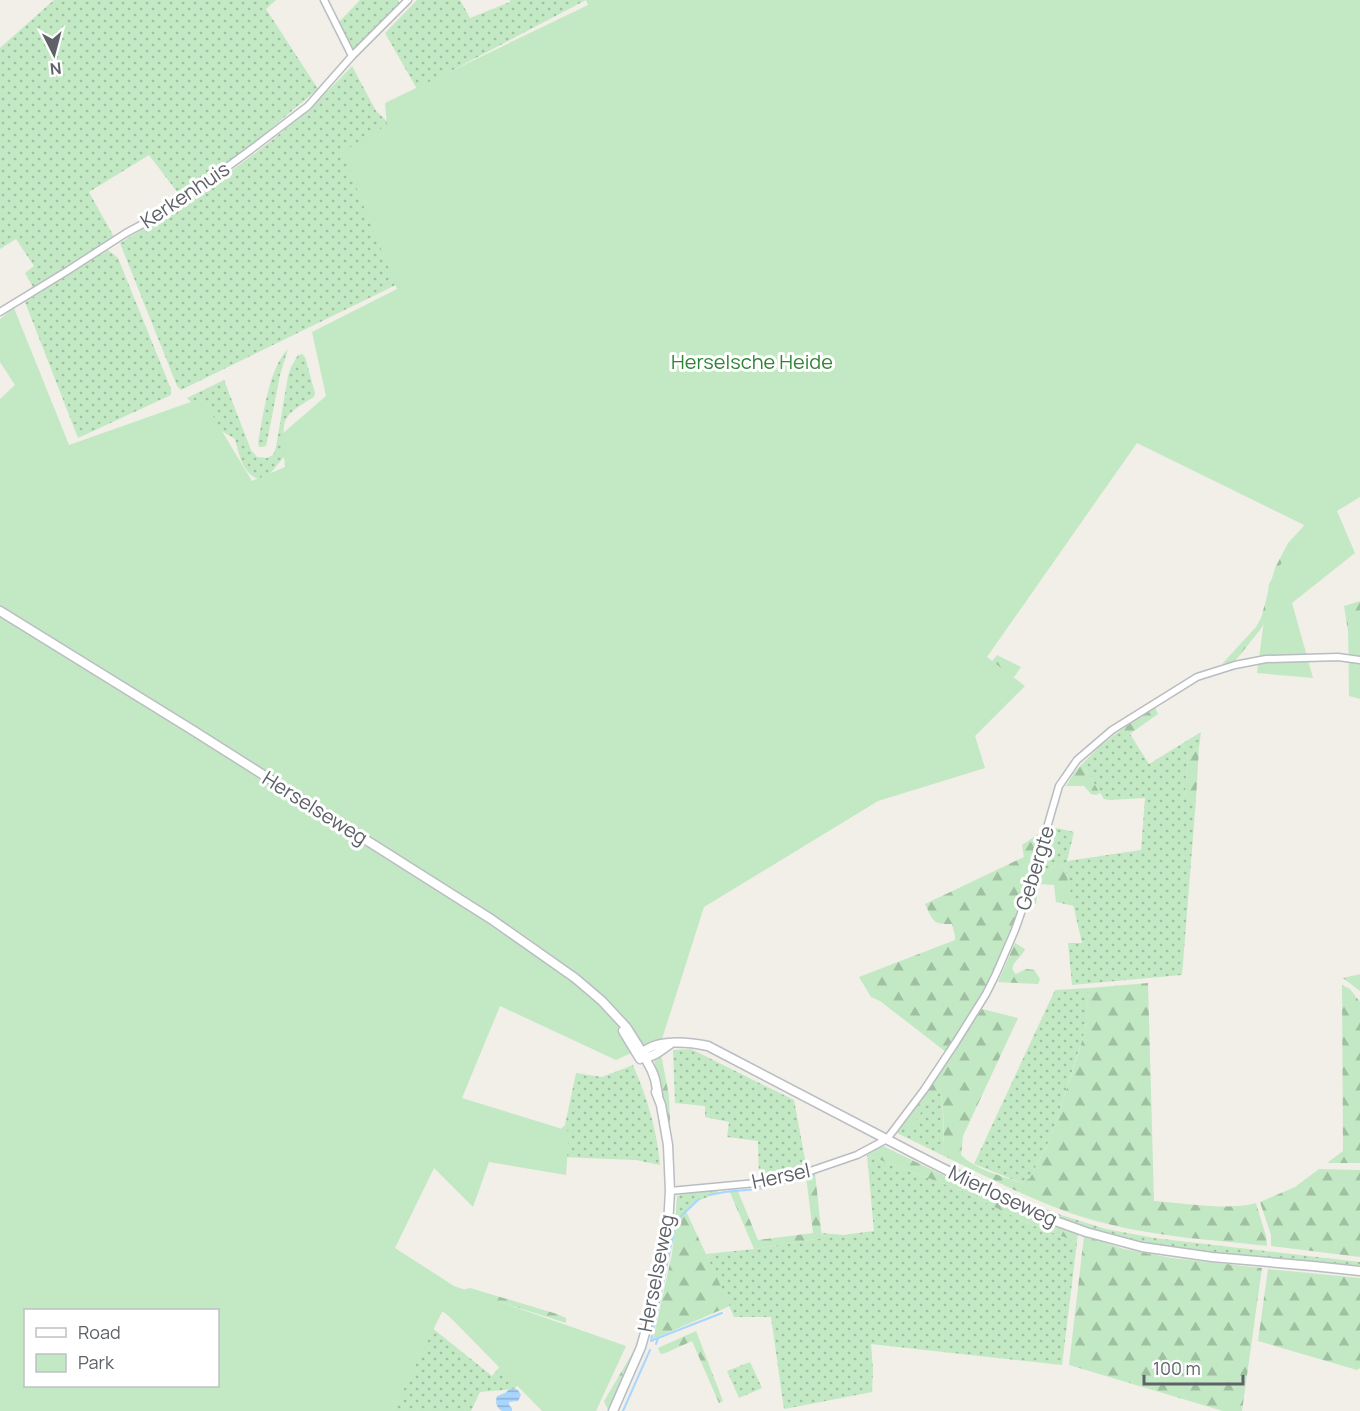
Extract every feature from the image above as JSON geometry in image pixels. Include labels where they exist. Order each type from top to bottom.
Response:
[{"type":"street","points":[[324,0],[352,56]]},
{"type":"street","name":"Kerkenhuis","points":[[0,312],[185,198],[308,106],[352,56],[408,0]]},
{"type":"street","name":"Herselseweg","points":[[0,611],[491,919],[575,978],[602,1001],[627,1028],[642,1056],[663,1113],[668,1145],[670,1191],[668,1225],[654,1301],[641,1347],[614,1411]]},
{"type":"street","name":"Gebergte","points":[[887,1139],[924,1090],[986,994],[1015,930],[1028,893],[1059,786],[1077,760],[1112,730],[1206,673],[1266,659],[1338,657],[1360,660]]},
{"type":"street","name":"Mierloseweg","points":[[642,1056],[661,1044],[693,1043],[708,1047],[1004,1199],[1086,1232],[1142,1247],[1212,1257],[1360,1271]]},
{"type":"street","name":"Hersel","points":[[670,1191],[787,1179],[857,1155],[887,1139]]},
{"type":"green space","points":[[54,0],[276,0],[266,9],[318,89],[249,147],[181,197],[149,155],[89,192],[114,237],[33,287],[25,273],[34,266],[16,239],[0,249],[0,48]]},
{"type":"green space","points":[[360,0],[398,0],[400,5],[354,53],[339,22]]},
{"type":"green space","points":[[417,0],[460,0],[470,18],[510,2],[510,0],[586,0],[417,89],[385,33]]},
{"type":"green space","name":"Herselsche Heide","points":[[586,0],[1360,0],[1360,497],[1337,511],[1355,553],[1292,603],[1313,678],[1257,673],[1269,584],[1304,525],[1137,443],[987,657],[1025,686],[975,736],[985,768],[878,801],[704,907],[662,1039],[616,1060],[500,1006],[462,1098],[569,1131],[566,1175],[489,1162],[473,1207],[434,1168],[395,1248],[454,1286],[626,1346],[596,1411],[542,1411],[443,1310],[393,1411],[0,1411],[0,399],[15,385],[0,362],[0,319],[14,308],[69,445],[202,398],[252,481],[285,467],[282,434],[326,396],[312,332],[397,289],[342,152],[387,125],[385,103],[588,5]]},
{"type":"green space","points":[[352,66],[376,111],[391,125],[390,263],[398,284],[181,390],[177,386],[120,243],[242,163],[300,117]]},
{"type":"green space","points":[[108,250],[118,258],[171,389],[171,395],[78,438],[25,302]]},
{"type":"green space","points":[[288,349],[280,375],[266,446],[259,447],[262,420],[271,380],[281,357]]},
{"type":"green space","points":[[302,354],[305,357],[315,393],[314,397],[286,419],[284,432],[287,453],[264,481],[257,479],[247,471],[235,439],[220,430],[187,398],[224,380],[251,450],[257,457],[267,458],[273,455],[276,447],[291,367],[298,355]]},
{"type":"green space","points":[[1303,527],[1276,605],[1260,630],[1235,661],[1222,664],[1256,627],[1261,618],[1275,568],[1288,543]]},
{"type":"green space","points":[[1360,601],[1360,658],[1349,637],[1344,606]]},
{"type":"green space","points":[[1348,619],[1360,629],[1360,699],[1349,696]]},
{"type":"green space","points":[[997,655],[1021,667],[1014,677],[989,665]]},
{"type":"green space","points":[[1155,707],[1158,714],[1127,736],[1122,729]]},
{"type":"green space","points":[[1122,729],[1127,735],[1130,734],[1149,764],[1201,732],[1199,748],[1188,755],[1185,798],[1196,799],[1182,975],[1072,985],[1068,943],[1082,943],[1065,869],[1062,864],[1038,873],[1052,827],[1074,832],[1067,861],[1141,850],[1145,798],[1104,799],[1082,764]]},
{"type":"green space","points":[[1199,748],[1196,799],[1185,799],[1188,755]]},
{"type":"green space","points":[[1082,764],[1100,793],[1091,794],[1084,786],[1066,786]]},
{"type":"green space","points":[[1044,830],[1012,932],[991,982],[946,1052],[880,1001],[871,997],[859,977],[955,940],[952,924],[940,924],[934,920],[925,904],[1024,857],[1022,845]]},
{"type":"green space","points":[[1062,864],[1074,906],[1056,902],[1054,885],[1039,884],[1036,904],[1029,903],[1038,873]]},
{"type":"green space","points":[[1015,943],[1025,949],[1013,965],[1013,971],[1016,974],[1026,969],[1034,970],[1040,979],[1038,984],[998,982]]},
{"type":"green space","points":[[1360,974],[1360,991],[1343,978]]},
{"type":"green space","points":[[1148,983],[1154,1201],[1219,1206],[1256,1203],[1267,1246],[1167,1235],[1108,1224],[1044,1203],[982,1175],[942,1155],[944,1120],[940,1086],[910,1128],[903,1124],[982,1009],[1018,1018],[963,1136],[961,1155],[982,1169],[1022,1183],[1030,1178],[1051,1137],[1085,1031],[1089,988]]},
{"type":"green space","points":[[1342,985],[1350,989],[1360,1002],[1360,1163],[1327,1163],[1343,1151]]},
{"type":"green space","points":[[1089,988],[1085,1031],[1051,1137],[1030,1178],[1022,1183],[974,1164],[1055,990]]},
{"type":"green space","points":[[691,1049],[794,1100],[807,1170],[759,1180],[758,1141],[727,1137],[729,1122],[705,1117],[705,1106],[675,1103],[673,1050]]},
{"type":"green space","points":[[661,1054],[669,1096],[671,1144],[665,1104],[654,1061]]},
{"type":"green space","points":[[633,1065],[651,1114],[660,1165],[636,1160],[562,1157],[558,1132],[565,1125],[576,1073],[602,1077]]},
{"type":"green space","points":[[940,1085],[943,1120],[942,1155],[897,1133],[903,1124],[910,1127]]},
{"type":"green space","points":[[894,1138],[1017,1197],[1061,1215],[1106,1229],[1154,1238],[1360,1262],[1360,1270],[1224,1257],[1125,1242],[1027,1208],[896,1142]]},
{"type":"green space","points":[[883,1146],[1025,1215],[1078,1234],[1077,1242],[1027,1223],[960,1190],[867,1155]]},
{"type":"green space","points":[[867,1155],[960,1190],[1027,1223],[1077,1242],[1062,1365],[871,1344],[872,1392],[784,1409],[771,1317],[734,1317],[706,1254],[822,1238],[822,1233],[843,1235],[874,1231]]},
{"type":"green space","points":[[1319,1169],[1360,1170],[1360,1257],[1271,1246],[1271,1235],[1260,1202],[1295,1187]]},
{"type":"green space","points":[[815,1173],[822,1238],[754,1249],[729,1190],[737,1189],[758,1240],[813,1233],[806,1176]]},
{"type":"green space","points":[[719,1190],[693,1203],[675,1224],[677,1196],[688,1192]]},
{"type":"green space","points":[[686,1211],[730,1306],[653,1339],[672,1254],[675,1224]]},
{"type":"green space","points":[[1084,1236],[1124,1249],[1172,1258],[1262,1268],[1242,1411],[1223,1411],[1069,1365]]},
{"type":"green space","points":[[1268,1269],[1360,1278],[1360,1368],[1357,1370],[1258,1341]]},
{"type":"green space","points":[[430,1287],[527,1366],[515,1389],[480,1392],[471,1411],[384,1411]],"holes":[[[442,1311],[505,1360],[492,1376],[431,1327]]]},
{"type":"green space","points":[[470,1288],[557,1314],[566,1318],[566,1323],[462,1290]]},
{"type":"green space","points":[[696,1331],[723,1401],[719,1403],[692,1341],[663,1354],[658,1348]]},
{"type":"green space","points":[[635,1351],[608,1410],[604,1401]]},
{"type":"green space","points":[[750,1362],[762,1388],[739,1398],[727,1371]]},
{"type":"water","points":[[510,1389],[517,1389],[521,1395],[518,1401],[509,1402],[512,1411],[502,1411],[498,1408],[497,1396]]},
{"type":"waterway","points":[[802,1179],[814,1175]]},
{"type":"waterway","points":[[709,1195],[767,1188]]},
{"type":"waterway","points":[[656,1344],[658,1338],[651,1341],[674,1231],[679,1218],[699,1199]]},
{"type":"waterway","points":[[658,1338],[722,1313]]},
{"type":"waterway","points":[[623,1411],[650,1350]]}]
